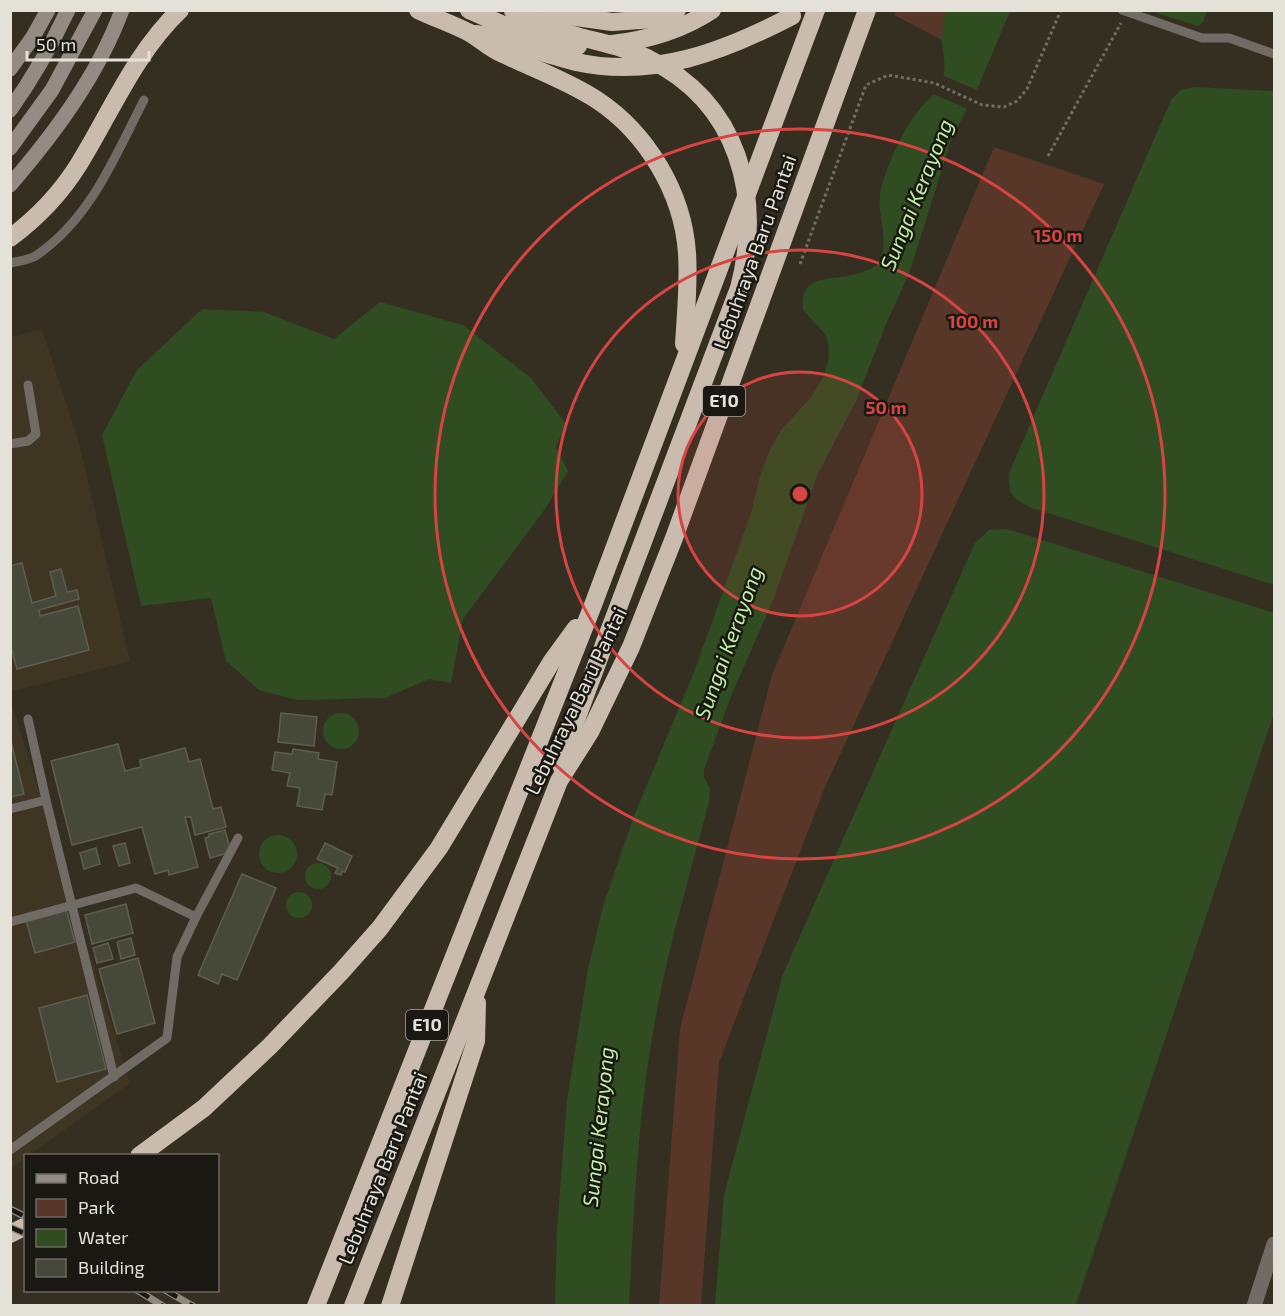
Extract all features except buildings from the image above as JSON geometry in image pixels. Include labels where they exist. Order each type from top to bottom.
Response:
[{"type":"highway","points":[[10,238],[52,200],[78,166],[141,57],[180,10]]},
{"type":"highway","points":[[418,10],[470,33],[493,50],[575,87],[598,101],[636,135],[654,157],[675,204],[683,227],[687,250],[683,360]]},
{"type":"highway","points":[[470,10],[505,27],[547,41],[587,48],[634,41],[664,33],[695,21],[712,10]]},
{"type":"highway","points":[[513,11],[540,12],[612,22],[654,19],[677,10]]},
{"type":"highway","name":"Lebuhraya Baru Pantai","points":[[593,604],[816,10]]},
{"type":"highway","name":"Lebuhraya Baru Pantai","points":[[352,1305],[559,781],[590,732],[631,647],[678,527],[867,10]]},
{"type":"highway","points":[[513,11],[570,34],[648,58],[681,79],[710,105],[731,138],[743,174],[749,219],[746,262],[740,288],[570,736],[559,781]]},
{"type":"highway","points":[[470,33],[502,38],[580,62],[637,66],[672,63],[697,57],[731,46],[792,16]]},
{"type":"highway","points":[[140,1154],[204,1108],[270,1046],[380,928],[439,848],[552,661],[593,604]]},
{"type":"highway","name":"E10","points":[[316,1305],[593,604]]},
{"type":"highway","points":[[390,1305],[476,1041],[478,987]]},
{"type":"highway","points":[[10,1234],[24,1227]]},
{"type":"main road","points":[[10,69],[33,38],[48,10]]},
{"type":"main road","points":[[10,110],[50,50],[68,10]]},
{"type":"main road","points":[[10,148],[52,90],[95,10]]},
{"type":"main road","points":[[11,185],[77,98],[119,13]]},
{"type":"street","points":[[1254,1305],[1275,1245]]},
{"type":"lane","points":[[1124,11],[1202,38],[1229,38],[1275,54]]},
{"type":"lane","points":[[13,261],[35,256],[75,222],[96,191],[144,100]]},
{"type":"lane","points":[[10,444],[28,441],[36,434],[28,385]]},
{"type":"lane","points":[[28,719],[114,1077]]},
{"type":"lane","points":[[10,809],[46,800]]},
{"type":"lane","points":[[10,1149],[167,1038],[177,957],[238,838]]},
{"type":"lane","points":[[10,922],[136,888],[196,917]]},
{"type":"path","points":[[800,264],[866,85],[888,75],[933,83],[982,105],[1004,107],[1017,101],[1027,88],[1061,10]]},
{"type":"path","points":[[1048,156],[1124,11]]},
{"type":"shaded area","points":[[42,329],[79,443],[130,661],[11,692],[11,337]]},
{"type":"shaded area","points":[[10,699],[130,1083],[30,1154],[24,1154],[24,1159],[11,1169]]},
{"type":"green space","points":[[896,11],[946,11],[942,40],[894,15]]},
{"type":"green space","points":[[994,147],[1104,184],[825,787],[719,1062],[701,1305],[659,1305],[680,1029],[772,675]]},
{"type":"water","name":"Sungai Kerayong","points":[[946,11],[1010,11],[980,83],[951,140],[909,274],[886,324],[856,401],[817,476],[774,598],[732,694],[704,769],[704,777],[710,789],[709,802],[668,958],[645,1083],[629,1305],[555,1306],[557,1230],[567,1100],[588,969],[603,906],[634,816],[694,672],[751,513],[760,476],[769,452],[781,430],[812,396],[823,377],[829,359],[829,346],[825,334],[803,310],[803,297],[813,283],[873,268],[882,255],[884,238],[880,195],[882,186],[904,132],[942,79],[944,65],[942,34]]},
{"type":"water","points":[[1150,11],[1207,11],[1203,22],[1198,26]]},
{"type":"water","points":[[1195,87],[1274,91],[1274,585],[1029,507],[1014,497],[1009,486],[1009,473],[1171,100],[1181,90]]},
{"type":"water","points":[[380,302],[463,325],[531,378],[566,424],[556,447],[568,471],[545,509],[463,619],[451,683],[429,679],[385,698],[297,700],[259,690],[226,661],[211,598],[141,606],[102,435],[137,370],[202,309],[264,312],[334,339]]},
{"type":"water","points":[[1007,529],[1274,613],[1274,713],[1076,1305],[715,1305],[724,1195],[783,974],[975,543],[989,530]]},
{"type":"water","points":[[341,713],[353,719],[359,731],[353,743],[341,749],[329,743],[323,731],[329,719]]},
{"type":"water","points":[[278,835],[292,840],[297,854],[292,868],[278,873],[264,868],[259,854],[264,840]]},
{"type":"water","points":[[318,863],[327,867],[331,876],[327,885],[318,889],[309,885],[305,876],[309,867]]},
{"type":"water","points":[[299,892],[308,896],[312,905],[308,914],[299,918],[290,914],[286,905],[290,896]]},
{"type":"pier","points":[[940,74],[979,91],[970,110],[931,93]]},
{"type":"railway","points":[[10,1209],[24,1216]]},
{"type":"railway","points":[[10,1227],[24,1233]]},
{"type":"railway","points":[[140,1292],[163,1306]]},
{"type":"railway","points":[[168,1292],[193,1306]]}]
